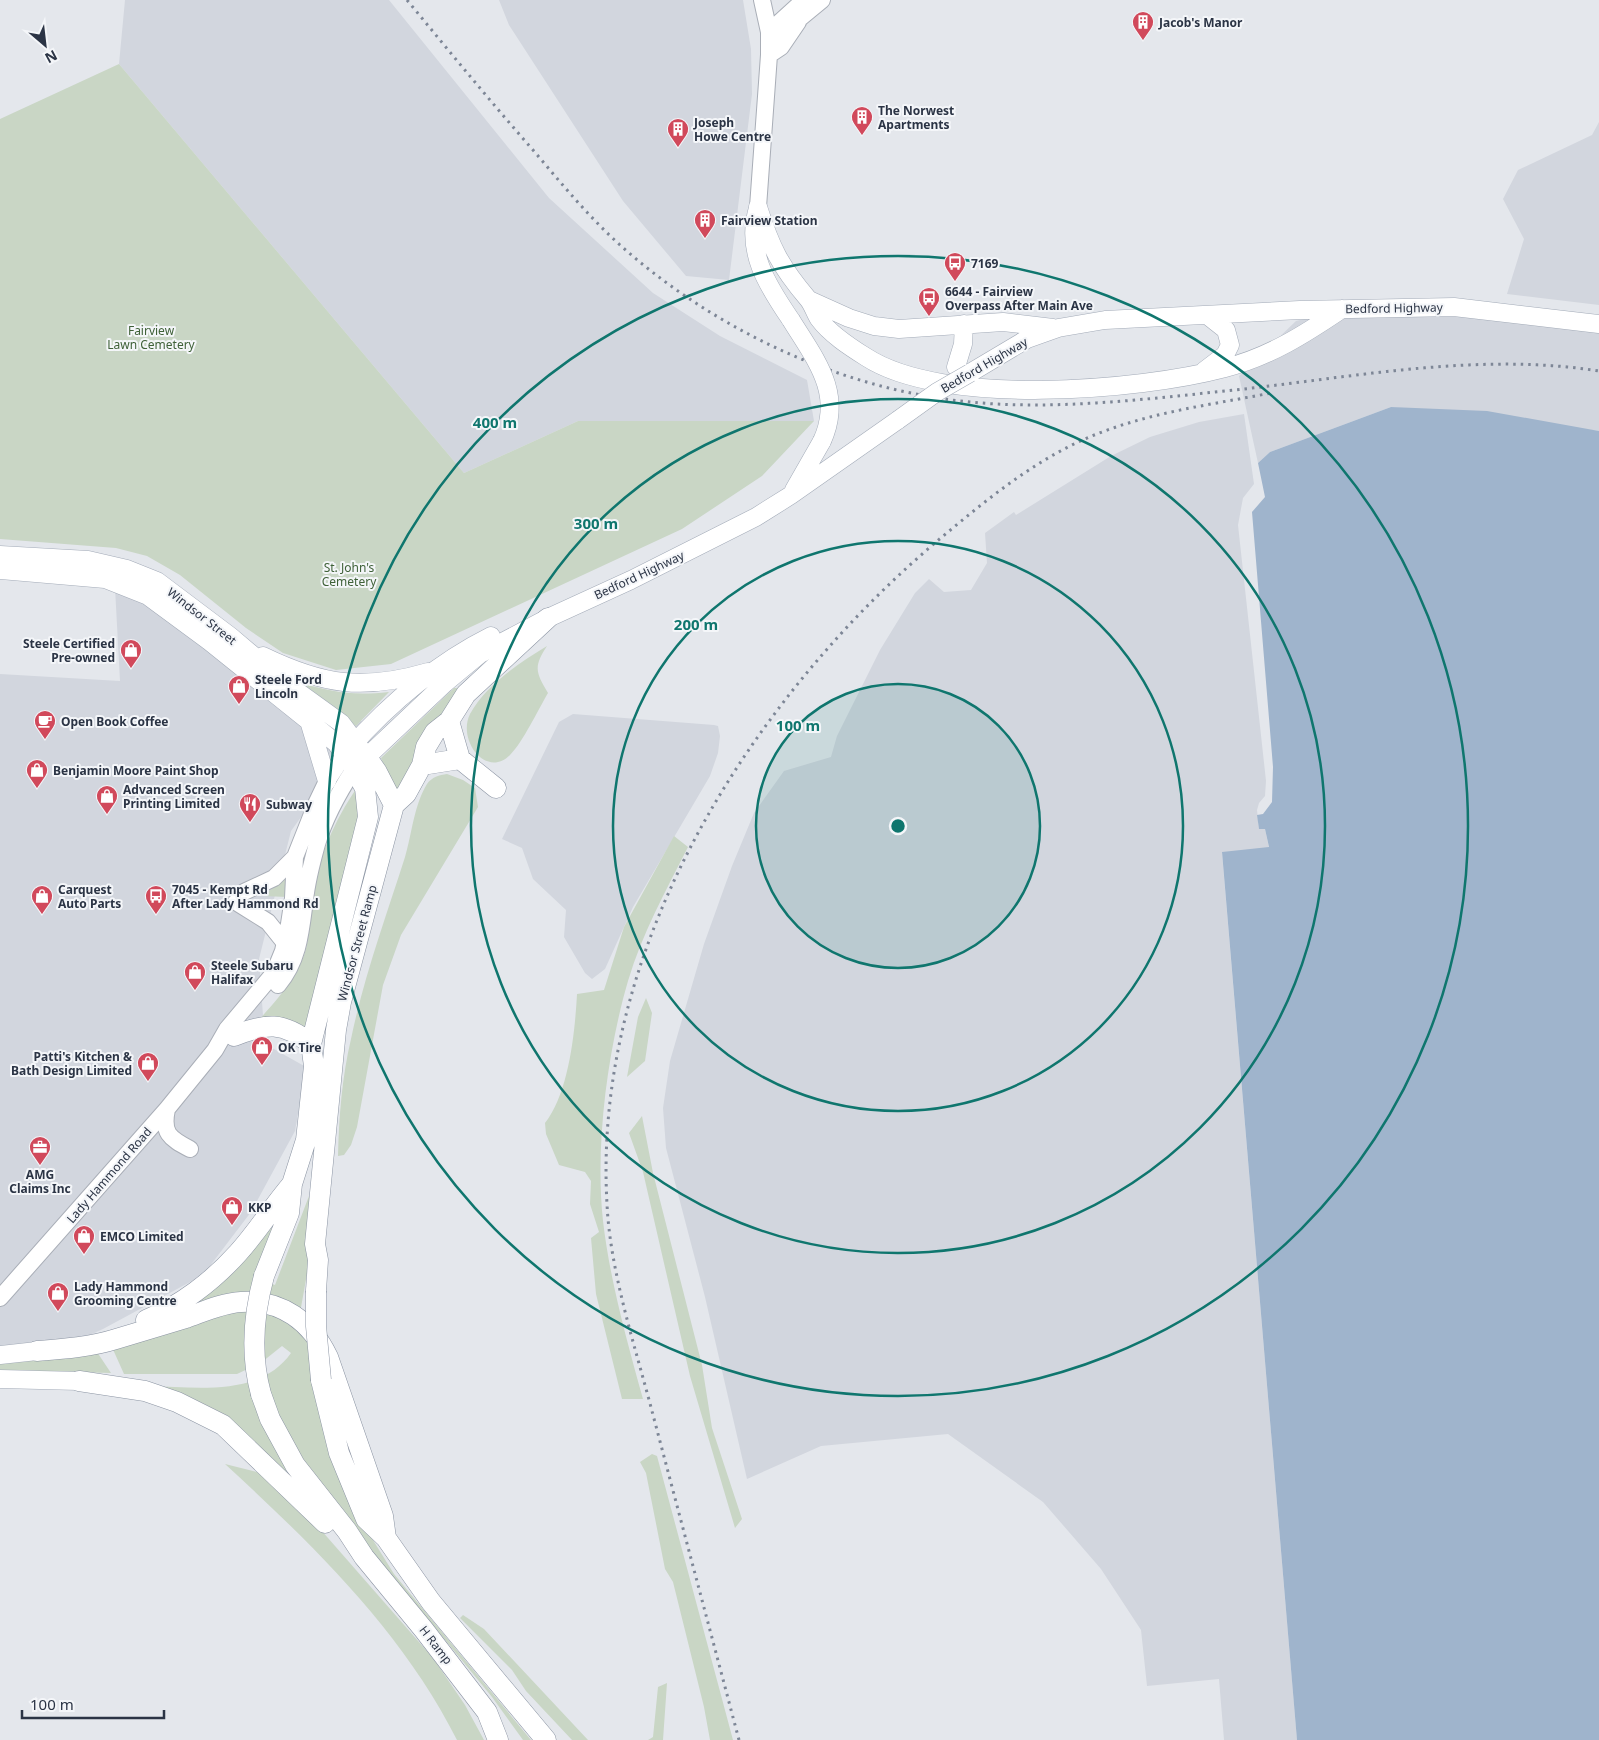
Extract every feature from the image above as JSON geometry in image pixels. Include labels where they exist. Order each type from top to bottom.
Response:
[{"type":"highway","points":[[355,756],[378,772],[394,805],[406,794],[422,765],[426,747],[435,732],[449,721],[472,686],[548,618]]},
{"type":"highway","points":[[449,721],[460,759],[496,788]]},
{"type":"highway","name":"Windsor Street Ramp","points":[[315,1140],[314,1066],[311,1044],[368,817],[365,788],[355,756]]},
{"type":"highway","points":[[422,765],[460,759]]},
{"type":"highway","name":"Windsor Street Ramp","points":[[315,1140],[341,1002],[394,805]]},
{"type":"highway","points":[[234,1036],[271,1025],[298,1034],[311,1044]]},
{"type":"highway","points":[[37,1352],[130,1326],[175,1305],[220,1272],[238,1253],[293,1182],[315,1140]]},
{"type":"highway","points":[[315,1140],[320,1187],[315,1244],[318,1260],[316,1326],[321,1380],[331,1427],[347,1477],[366,1519],[386,1538],[431,1602],[546,1740]]},
{"type":"highway","points":[[293,1182],[289,1213],[264,1276],[254,1332],[256,1373],[270,1419],[288,1454],[347,1531],[364,1557]]},
{"type":"highway","points":[[37,1352],[74,1348],[114,1340],[220,1306],[241,1302],[270,1304],[289,1311],[315,1334],[328,1357],[383,1516],[386,1538]]},
{"type":"highway","points":[[80,1381],[145,1391],[177,1402],[222,1425],[310,1507],[338,1538],[364,1557]]},
{"type":"highway","name":"H Ramp","points":[[364,1557],[424,1630],[487,1712],[498,1740]]},
{"type":"highway","points":[[487,1712],[513,1740]]},
{"type":"main road","points":[[762,0],[769,32],[769,55],[758,207],[753,225],[756,252],[771,288],[827,383],[830,397],[827,429],[791,495]]},
{"type":"main road","points":[[769,32],[788,28],[804,8],[822,0]]},
{"type":"main road","points":[[769,55],[781,48],[804,8]]},
{"type":"main road","points":[[758,207],[770,242],[781,265],[798,289],[809,300],[827,328],[867,358],[925,380],[963,388],[1073,389],[1141,384],[1199,374],[1226,368],[1285,347],[1342,309]]},
{"type":"main road","points":[[809,300],[849,318],[874,326],[899,329],[1003,322],[1058,328]]},
{"type":"main road","name":"Bedford Highway","points":[[355,756],[480,654],[548,618],[705,544],[791,495],[936,392],[963,370],[1027,339],[1058,328],[1105,320],[1342,309],[1454,307],[1599,324]]},
{"type":"main road","points":[[1199,374],[1225,355],[1230,345],[1226,330],[1207,315]]},
{"type":"main road","points":[[963,370],[964,324]]},
{"type":"main road","name":"Windsor Street","points":[[0,555],[88,560],[139,572],[157,581],[230,636],[287,684],[341,723],[355,756]]},
{"type":"main road","name":"Windsor Street","points":[[0,570],[105,579],[148,596],[209,641],[336,743],[355,756]]},
{"type":"main road","name":"Bedford Highway","points":[[355,756],[433,670],[459,652],[516,623],[548,618]]},
{"type":"main road","points":[[230,636],[283,666],[332,681],[364,684],[380,683],[400,680],[433,670]]},
{"type":"main road","points":[[310,721],[327,781]]},
{"type":"main road","name":"Lady Hammond Road","points":[[0,1298],[166,1109],[215,1050],[227,1029],[274,973],[283,952],[292,907],[295,857],[327,781],[355,756]]},
{"type":"main road","name":"Lady Hammond Road","points":[[215,1050],[234,1036],[281,982],[293,962],[299,945],[306,893],[317,842],[355,756]]},
{"type":"main road","points":[[284,942],[261,916],[240,897],[274,878],[295,857]]},
{"type":"main road","points":[[166,1109],[164,1124],[168,1134],[190,1149]]},
{"type":"main road","points":[[0,1355],[37,1352]]},
{"type":"main road","points":[[0,1379],[80,1381]]},
{"type":"shaded area","points":[[125,0],[389,0],[549,198],[653,293],[720,336],[807,380],[814,421],[578,421],[464,473],[119,64]]},
{"type":"shaded area","points":[[499,0],[743,0],[751,49],[752,94],[729,280],[686,276],[623,201],[509,25]]},
{"type":"shaded area","points":[[1599,122],[1599,305],[1507,294],[1524,239],[1503,199],[1518,170],[1592,135]]},
{"type":"shaded area","points":[[1465,311],[1599,330],[1599,431],[1391,407],[1270,452],[1258,463],[1239,376],[1296,321],[1334,312]]},
{"type":"shaded area","points":[[1244,414],[1254,484],[1243,498],[1238,525],[1266,781],[1265,796],[1259,803],[1257,810],[1259,829],[1265,829],[1269,848],[1222,853],[1297,1740],[1224,1740],[1219,1679],[1147,1686],[1141,1630],[1101,1569],[1043,1502],[948,1434],[821,1446],[747,1479],[705,1297],[666,1148],[663,1108],[670,1061],[704,944],[732,866],[754,813],[784,771],[831,757],[837,736],[880,650],[915,593],[929,579],[944,592],[971,590],[987,563],[985,533],[1014,512],[1016,515],[1111,456],[1150,437],[1199,422]]},
{"type":"shaded area","points":[[114,569],[364,723],[327,781],[291,831],[259,959],[265,1044],[306,1067],[295,1131],[251,1212],[203,1275],[103,1329],[0,1376],[0,674],[120,681]]},
{"type":"shaded area","points":[[573,714],[714,725],[718,726],[720,736],[718,753],[710,776],[633,907],[605,969],[592,979],[585,973],[564,937],[566,910],[533,879],[522,848],[502,839],[559,722]]},
{"type":"green space","points":[[119,64],[464,473],[578,421],[814,421],[762,476],[682,529],[391,664],[336,670],[283,653],[246,628],[180,575],[147,556],[116,548],[0,539],[0,119]]},
{"type":"green space","points":[[547,646],[540,659],[538,670],[548,693],[530,726],[510,755],[501,761],[492,762],[483,759],[476,753],[467,735],[467,724],[470,714],[494,684],[515,667]]},
{"type":"green space","points":[[295,681],[341,692],[363,694],[389,692],[356,726]]},
{"type":"green space","points":[[454,688],[458,688],[398,805],[381,758]]},
{"type":"green space","points":[[447,774],[463,780],[475,788],[478,807],[401,935],[383,985],[357,1127],[351,1145],[344,1155],[338,1156],[340,1111],[345,1068],[362,992],[405,857],[419,801],[431,780]]},
{"type":"green space","points":[[356,789],[362,807],[312,1044],[257,1022],[286,988],[298,969],[306,949],[315,881],[323,853],[334,826]]},
{"type":"green space","points":[[674,836],[688,847],[640,946],[628,981],[614,1038],[602,1132],[601,1192],[606,1243],[625,1333],[643,1399],[622,1399],[596,1294],[591,1238],[599,1232],[590,1204],[591,1181],[585,1172],[559,1165],[546,1134],[545,1123],[560,1095],[565,1079],[575,1026],[577,994],[604,990],[624,927]]},
{"type":"green space","points":[[290,873],[288,897],[262,896],[280,883]]},
{"type":"green space","points":[[646,998],[652,1013],[645,1061],[627,1077],[638,1017]]},
{"type":"green space","points":[[642,1116],[653,1173],[702,1365],[712,1428],[742,1519],[735,1528],[690,1376],[643,1172],[629,1133]]},
{"type":"green space","points":[[309,1196],[314,1197],[307,1274],[300,1313],[274,1299],[163,1319],[198,1299],[226,1278],[251,1253],[276,1222],[261,1280],[275,1285]]},
{"type":"green space","points":[[246,1308],[269,1309],[307,1330],[322,1403],[368,1532],[394,1574],[531,1740],[523,1740],[492,1697],[344,1517],[257,1395],[323,1513],[298,1488],[150,1386],[207,1388],[245,1383],[262,1377],[278,1367],[291,1353],[282,1346],[262,1362],[237,1374],[124,1374],[111,1345]]},
{"type":"green space","points":[[95,1349],[111,1373],[0,1370],[0,1359]]},
{"type":"green space","points":[[652,1454],[657,1456],[733,1740],[710,1740],[704,1707],[673,1582],[665,1569],[646,1473],[640,1462]]},
{"type":"green space","points":[[225,1464],[257,1472],[300,1506],[433,1658],[465,1705],[484,1740],[457,1740],[435,1700],[383,1626],[354,1592],[291,1526]]},
{"type":"green space","points":[[463,1615],[484,1629],[588,1740],[572,1740],[526,1691],[512,1670],[460,1618]]},
{"type":"green space","points":[[667,1683],[663,1740],[648,1740],[653,1737],[658,1687]]},
{"type":"water","points":[[1391,407],[1487,411],[1599,431],[1599,1740],[1297,1740],[1222,852],[1269,847],[1265,829],[1259,829],[1257,815],[1263,814],[1272,802],[1273,767],[1252,512],[1265,497],[1258,463],[1270,452]]},
{"type":"railway","points":[[407,0],[564,187],[620,245],[653,273],[689,299],[726,322],[806,361],[847,376],[889,388],[932,397],[970,402],[1046,405],[1160,398],[1371,373],[1463,365],[1554,366],[1599,371]]},
{"type":"railway","points":[[739,1740],[624,1308],[609,1229],[607,1204],[609,1108],[626,1014],[656,922],[698,834],[749,750],[807,672],[872,601],[942,537],[1022,475],[1074,444],[1122,425],[1146,418],[1271,393]]},
{"type":"place","name":"Jacob's Manor","points":[[1143,41]]},
{"type":"place","name":"The Norwest Apartments","points":[[862,136]]},
{"type":"place","name":"Joseph Howe Centre","points":[[678,148]]},
{"type":"place","name":"Fairview Station","points":[[705,239]]},
{"type":"place","name":"7169","points":[[955,282]]},
{"type":"place","name":"6644 - Fairview Overpass After Main Ave","points":[[929,317]]},
{"type":"place","name":"Steele Certified Pre-owned","points":[[131,669]]},
{"type":"place","name":"Steele Ford Lincoln","points":[[239,705]]},
{"type":"place","name":"Open Book Coffee","points":[[45,740]]},
{"type":"place","name":"Benjamin Moore Paint Shop","points":[[37,789]]},
{"type":"place","name":"Advanced Screen Printing Limited","points":[[107,815]]},
{"type":"place","name":"Subway","points":[[250,823]]},
{"type":"place","name":"Carquest Auto Parts","points":[[42,915]]},
{"type":"place","name":"7045 - Kempt Rd After Lady Hammond Rd","points":[[156,915]]},
{"type":"place","name":"Steele Subaru Halifax","points":[[195,991]]},
{"type":"place","name":"OK Tire","points":[[262,1066]]},
{"type":"place","name":"Patti's Kitchen & Bath Design Limited","points":[[148,1082]]},
{"type":"place","name":"AMG Claims Inc","points":[[40,1166]]},
{"type":"place","name":"KKP","points":[[232,1226]]},
{"type":"place","name":"EMCO Limited","points":[[84,1255]]},
{"type":"place","name":"Lady Hammond Grooming Centre","points":[[58,1312]]},
{"type":"park label","name":"Fairview Lawn Cemetery","points":[[151,337]]},
{"type":"park label","name":"St. John's Cemetery","points":[[349,574]]}]
